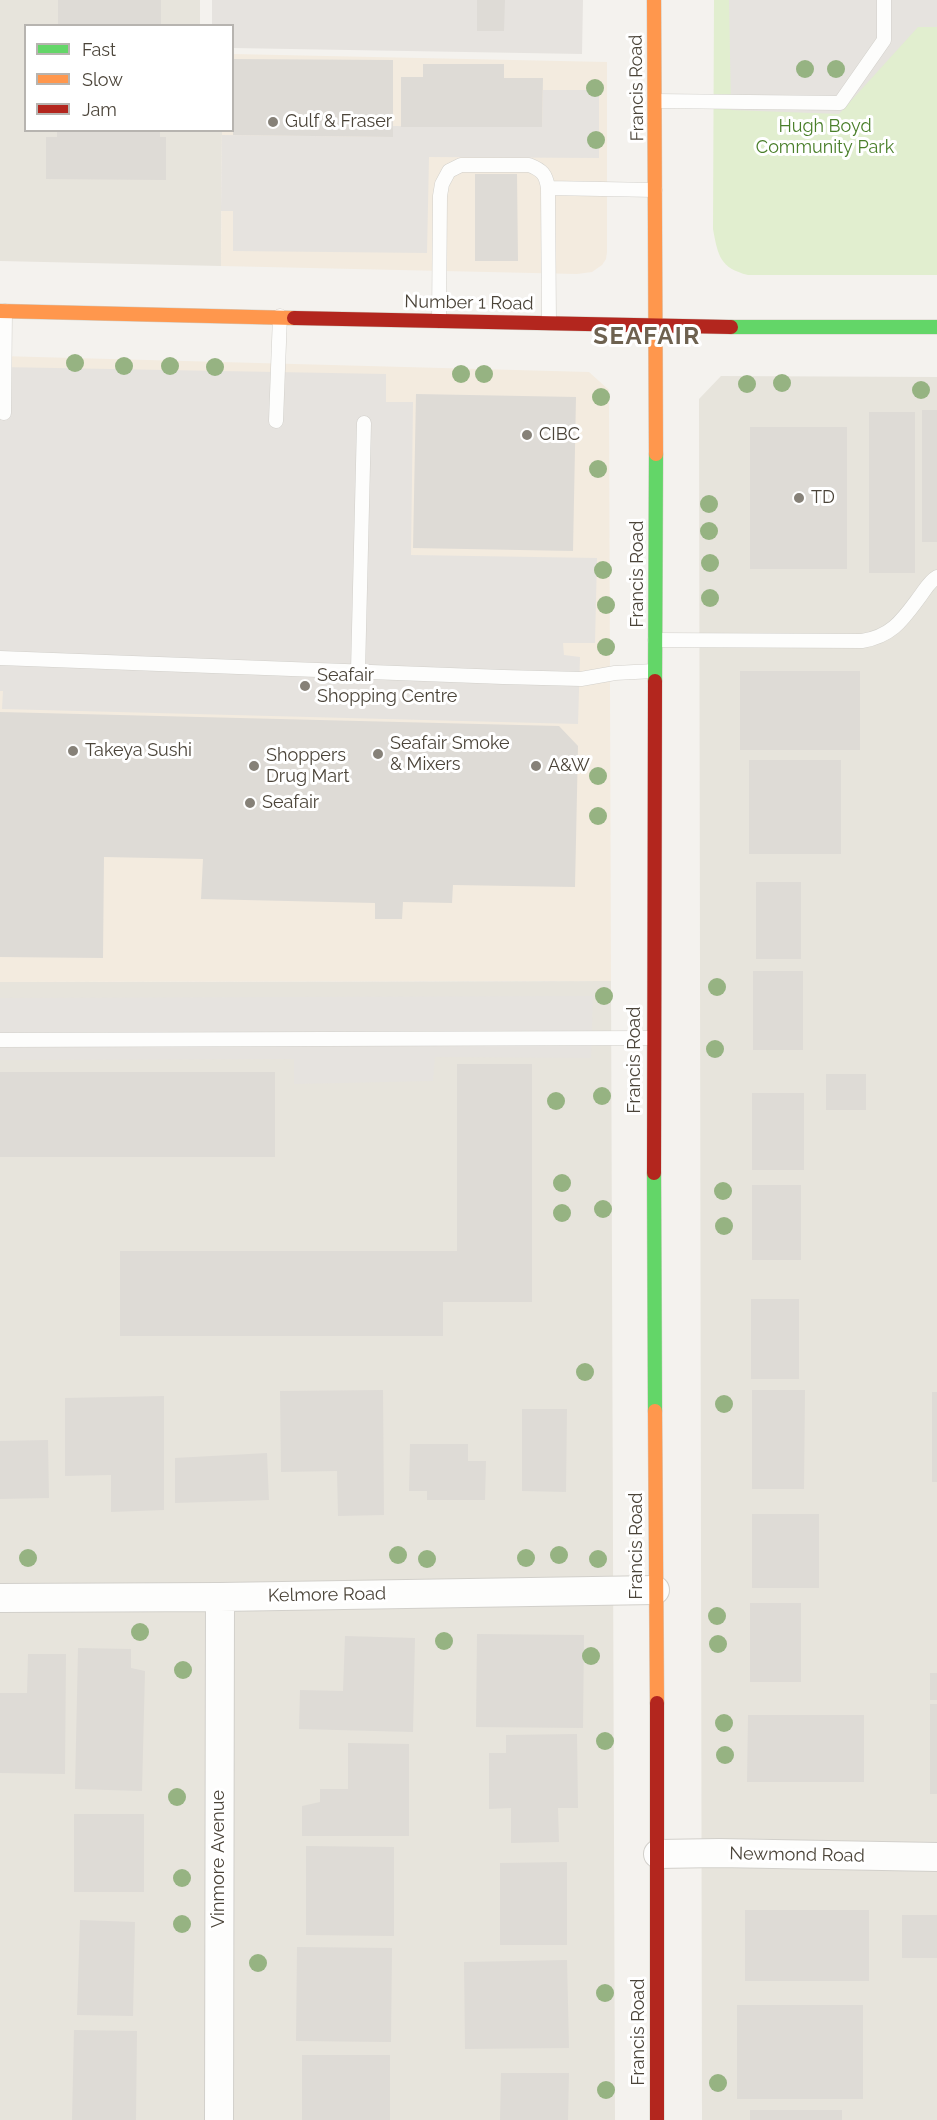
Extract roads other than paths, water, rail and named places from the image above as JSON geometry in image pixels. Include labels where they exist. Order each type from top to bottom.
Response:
[{"type":"street","name":"Francis Road","points":[[654,0],[657,325],[653,1038],[658,1854],[657,2120]]},
{"type":"street","name":"Number 1 Road","points":[[3,311],[657,325],[937,327]]},
{"type":"street","name":"Kelmore Road","points":[[0,1598],[655,1590]]},
{"type":"street","name":"Vinmore Avenue","points":[[219,2120],[220,1597]]},
{"type":"street","name":"Newmond Road","points":[[658,1854],[937,1857]]},
{"type":"lane","points":[[655,101],[840,103],[884,40],[884,0]]},
{"type":"lane","points":[[439,321],[440,196],[442,184],[449,171],[461,165],[529,165],[547,176],[549,323]]},
{"type":"lane","points":[[548,188],[656,190]]},
{"type":"lane","points":[[3,311],[4,413]]},
{"type":"lane","points":[[276,421],[280,316]]},
{"type":"lane","points":[[358,671],[364,423]]},
{"type":"lane","points":[[656,640],[862,641],[878,638],[902,621],[937,576]]},
{"type":"lane","points":[[0,658],[503,677],[581,678],[654,671]]},
{"type":"lane","points":[[0,1040],[653,1038]]},
{"type":"place","name":"Gulf & Fraser","points":[[273,122]]},
{"type":"place","name":"CIBC","points":[[527,435]]},
{"type":"place","name":"TD","points":[[799,498]]},
{"type":"place","name":"Seafair Shopping Centre","points":[[305,686]]},
{"type":"place","name":"Takeya Sushi","points":[[73,751]]},
{"type":"place","name":"Seafair Smoke & Mixers","points":[[378,754]]},
{"type":"place","name":"Shoppers Drug Mart","points":[[254,766]]},
{"type":"place","name":"A&W","points":[[536,766]]},
{"type":"place","name":"Seafair","points":[[250,803]]},
{"type":"district","name":"SEAFAIR","points":[[647,337]]},
{"type":"park label","name":"Hugh Boyd Community Park","points":[[825,137]]}]
